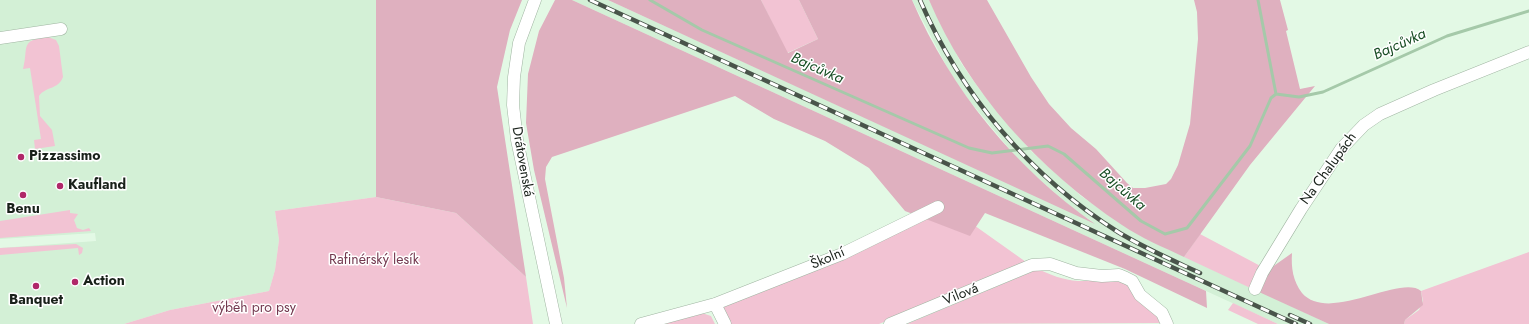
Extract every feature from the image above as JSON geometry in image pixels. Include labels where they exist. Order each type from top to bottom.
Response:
[{"type":"street","name":"Drátovenská","points":[[535,0],[520,43],[514,77],[513,105],[517,140],[556,324]]},
{"type":"street","points":[[0,38],[61,29]]},
{"type":"street","name":"Na Chalupách","points":[[1255,289],[1262,273],[1301,209],[1341,149],[1364,125],[1380,114],[1434,90],[1529,52]]},
{"type":"street","name":"Školní","points":[[641,324],[657,322],[715,304],[842,254],[938,207]]},
{"type":"street","name":"Vilová","points":[[890,324],[1032,266],[1050,264],[1076,273],[1102,276],[1119,275],[1132,281],[1140,295],[1162,313],[1167,324]]},
{"type":"street","points":[[715,304],[725,324]]},
{"type":"shaded area","points":[[0,0],[376,0],[376,197],[275,211],[279,240],[275,270],[269,291],[170,310],[124,324],[0,324],[0,248],[96,241],[95,233],[0,239]]},
{"type":"shaded area","points":[[376,0],[522,0],[510,30],[497,87],[526,277],[456,213],[376,197]]},
{"type":"shaded area","points":[[555,0],[572,0],[1206,291],[1207,308],[1125,269],[985,213],[970,236],[905,211],[869,168],[825,141],[774,119],[735,96],[552,157],[546,167],[545,179],[564,278],[567,308],[534,170],[526,123],[528,74],[539,31]]},
{"type":"shaded area","points":[[572,0],[608,0],[1093,222],[1072,208],[1021,163],[968,99],[949,71],[912,0],[929,0],[961,63],[980,90],[1032,152],[1081,196],[1123,225],[1146,238],[1329,324],[1278,324]]},
{"type":"shaded area","points":[[608,0],[761,0],[788,53],[818,39],[799,0],[912,0],[946,65],[966,96],[988,125],[1038,178],[1095,224]]},
{"type":"shaded area","points":[[929,0],[987,0],[1031,77],[1049,104],[1071,128],[1096,149],[1133,188],[1145,188],[1166,184],[1171,179],[1178,165],[1190,124],[1198,39],[1197,12],[1194,0],[1280,0],[1288,30],[1286,31],[1300,89],[1315,86],[1250,165],[1184,257],[1129,230],[1062,180],[1035,154],[985,97],[945,34]]},
{"type":"shaded area","points":[[1292,253],[1292,269],[1296,284],[1302,293],[1314,301],[1329,303],[1346,302],[1397,288],[1411,287],[1421,291],[1423,305],[1405,320],[1404,324],[1329,324],[1259,292],[1268,270]]},
{"type":"green space","points":[[761,0],[799,0],[818,39],[787,53]]},
{"type":"green space","points":[[48,37],[56,40],[59,46],[63,77],[58,84],[39,96],[40,116],[52,130],[55,146],[35,149],[34,140],[41,139],[30,68],[23,69],[26,50],[29,43],[39,38]]},
{"type":"green space","name":"Rafinérský lesík","points":[[376,197],[456,213],[526,277],[533,324],[124,324],[170,310],[269,291],[275,270],[279,240],[275,211]]},
{"type":"green space","points":[[947,206],[1026,262],[879,324],[731,324],[721,306]]},
{"type":"green space","points":[[70,210],[70,213],[78,214],[74,220],[77,228],[83,230],[89,228],[91,231],[0,238],[0,221]]},
{"type":"green space","points":[[1200,234],[1268,270],[1259,292],[1184,257]]},
{"type":"green space","points":[[76,244],[83,248],[82,253],[79,255],[78,248],[0,255],[0,248]]},
{"type":"green space","points":[[1529,252],[1529,324],[1404,324],[1405,320],[1419,310],[1423,301],[1421,291]]},
{"type":"green space","points":[[1038,269],[1068,280],[1077,281],[1117,277],[1123,280],[1163,323],[907,324]]},
{"type":"green space","points":[[1233,303],[1278,324],[1258,324],[1228,310]]},
{"type":"green space","points":[[699,312],[711,316],[715,324],[656,324]]},
{"type":"waterway","name":"Bajcůvka","points":[[650,0],[702,30],[969,148],[992,153],[1048,146],[1064,154],[1141,221],[1165,234],[1187,228],[1250,146],[1271,98],[1276,94],[1299,97],[1323,92],[1447,36],[1529,11]]},
{"type":"waterway","points":[[1258,0],[1276,94]]},
{"type":"railway","points":[[590,0],[1296,324]]},
{"type":"railway","points":[[920,0],[956,69],[978,101],[1002,131],[1028,159],[1056,186],[1086,210],[1118,232],[1148,249],[1200,273]]},
{"type":"railway","points":[[1290,315],[1310,324]]},
{"type":"place","name":"Pizzassimo","points":[[21,157]]},
{"type":"place","name":"Kaufland","points":[[60,186]]},
{"type":"place","name":"Benu","points":[[23,195]]},
{"type":"place","name":"Action","points":[[75,282]]},
{"type":"place","name":"Banquet","points":[[36,286]]},
{"type":"park label","name":"výběh pro psy","points":[[254,309]]}]
